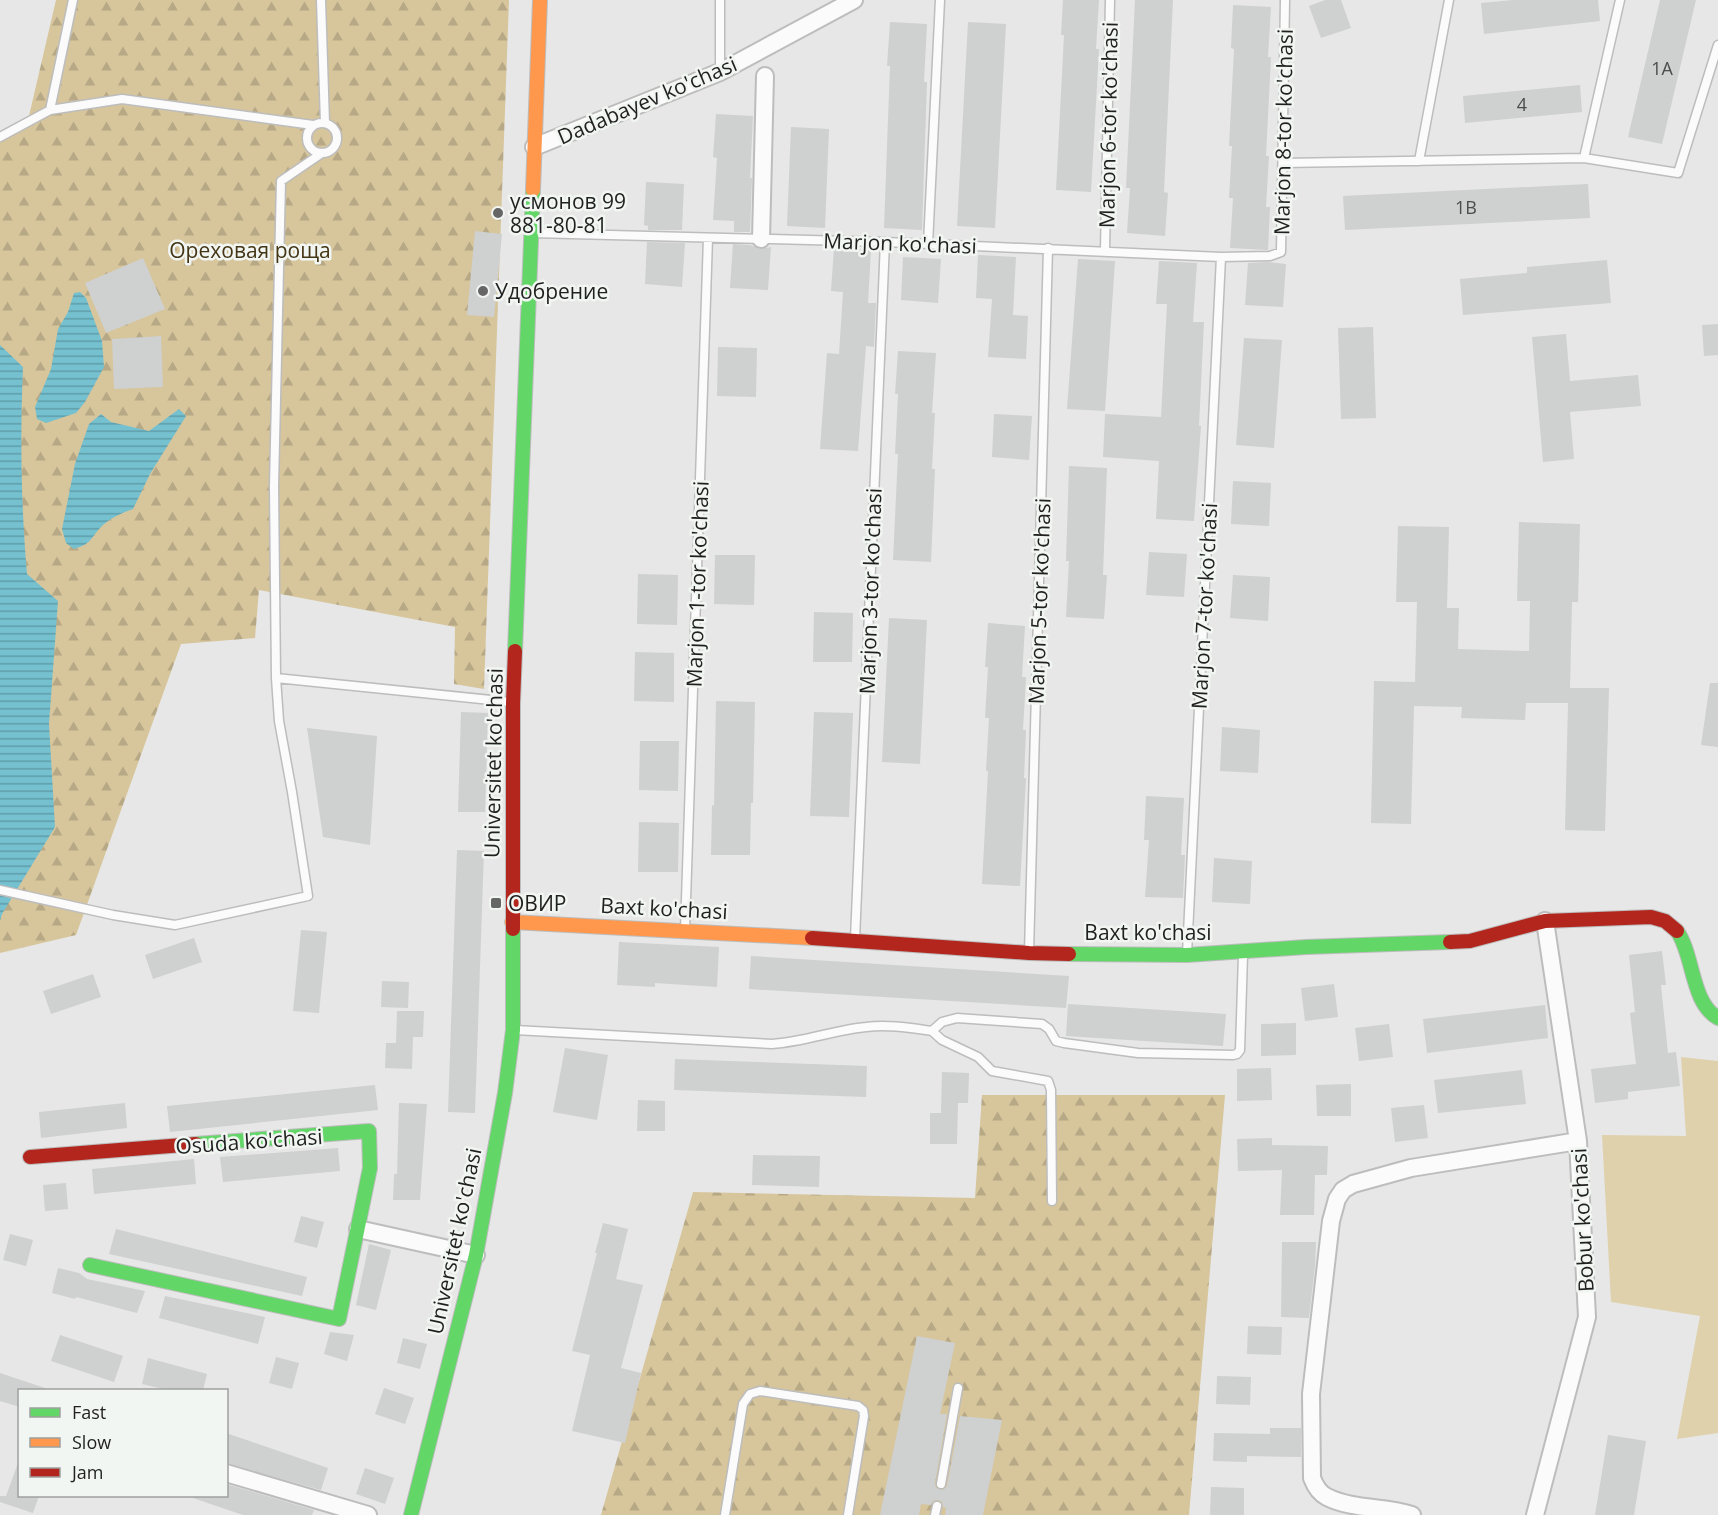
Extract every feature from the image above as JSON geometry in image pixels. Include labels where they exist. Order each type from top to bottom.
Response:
[{"type":"street","name":"Universitet ko'chasi","points":[[411,1515],[476,1255],[505,1093],[513,1030],[513,703],[540,0]]},
{"type":"street","name":"Dadabayev ko'chasi","points":[[534,147],[720,72],[854,0]]},
{"type":"street","points":[[761,239],[765,76]]},
{"type":"street","name":"Baxt ko'chasi","points":[[512,922],[855,940],[1029,953],[1187,955],[1470,941],[1545,921],[1651,917],[1662,918],[1671,922],[1678,929],[1683,938],[1695,988],[1710,1015],[1718,1018]]},
{"type":"street","name":"Bobur ko'chasi","points":[[1535,1515],[1587,1317],[1578,1141],[1545,921]]},
{"type":"street","name":"Osuda ko'chasi","points":[[30,1157],[369,1131],[370,1168],[339,1319],[90,1265]]},
{"type":"street","points":[[1412,1515],[1396,1510],[1355,1505],[1326,1497],[1316,1488],[1312,1478],[1311,1394],[1331,1221],[1337,1199],[1343,1190],[1353,1184],[1411,1168],[1578,1141]]},
{"type":"street","points":[[358,1229],[476,1255]]},
{"type":"street","points":[[228,1474],[368,1515]]},
{"type":"lane","points":[[50,110],[74,0]]},
{"type":"lane","points":[[321,0],[325,123]]},
{"type":"lane","points":[[720,0],[720,72]]},
{"type":"lane","points":[[928,244],[940,0]]},
{"type":"lane","name":"Marjon 6-tor ko'chasi","points":[[1105,250],[1110,0]]},
{"type":"lane","name":"Marjon 8-tor ko'chasi","points":[[1270,256],[1281,252],[1285,0]]},
{"type":"lane","points":[[1419,161],[1449,0]]},
{"type":"lane","points":[[1584,158],[1620,0]]},
{"type":"lane","points":[[1283,163],[1584,158],[1678,172],[1718,45]]},
{"type":"lane","points":[[0,137],[50,110],[122,99],[313,125],[325,123],[335,131],[337,137],[333,149],[322,153],[281,181],[274,486],[276,678],[279,721],[308,896],[176,925],[113,915],[0,890]]},
{"type":"lane","points":[[313,125],[307,134],[308,144],[316,152],[322,153]]},
{"type":"lane","name":"Marjon ko'chasi","points":[[530,233],[885,242],[1270,256]]},
{"type":"lane","name":"Marjon 1-tor ko'chasi","points":[[685,930],[708,238]]},
{"type":"lane","name":"Marjon 3-tor ko'chasi","points":[[855,940],[885,242]]},
{"type":"lane","name":"Marjon 5-tor ko'chasi","points":[[1029,953],[1048,248]]},
{"type":"lane","name":"Marjon 7-tor ko'chasi","points":[[1187,955],[1221,256]]},
{"type":"lane","points":[[276,678],[513,703]]},
{"type":"lane","points":[[932,1031],[942,1022],[957,1018],[1042,1024],[1049,1029],[1056,1041],[1064,1043],[1138,1053],[1233,1056],[1239,1050],[1243,951]]},
{"type":"lane","points":[[513,1030],[772,1044],[791,1043],[867,1026],[932,1031],[942,1040],[978,1057],[992,1071],[1048,1081],[1051,1090],[1052,1201]]},
{"type":"lane","points":[[941,1484],[958,1389]]},
{"type":"lane","points":[[725,1515],[743,1404],[750,1394],[760,1391],[858,1406],[863,1410],[864,1416],[848,1515]]},
{"type":"shaded area","points":[[1681,1057],[1718,1061],[1718,1433],[1677,1439],[1700,1316],[1611,1302],[1602,1135],[1686,1136]]},
{"type":"green space","name":"Ореховая роща","points":[[56,0],[509,0],[484,689],[454,684],[455,627],[259,590],[255,638],[181,644],[76,935],[0,953],[0,133],[29,116]]},
{"type":"green space","points":[[982,1095],[1225,1095],[1189,1515],[601,1515],[693,1192],[975,1198]]},
{"type":"water","points":[[80,292],[86,298],[102,341],[104,367],[85,402],[76,413],[46,423],[37,419],[35,407],[51,369],[58,329],[68,312],[74,293]]},
{"type":"water","points":[[0,345],[23,367],[23,522],[27,574],[58,601],[49,724],[55,827],[2,914],[0,921]]},
{"type":"water","points":[[179,409],[186,416],[150,474],[133,509],[106,522],[85,544],[74,549],[66,543],[62,529],[75,464],[89,424],[101,414],[111,422],[149,431]]},
{"type":"building","points":[[1063,0],[1099,0],[1096,49],[1099,49],[1091,192],[1056,190],[1064,35],[1061,35]]},
{"type":"building","points":[[1135,0],[1173,0],[1164,192],[1168,193],[1165,236],[1127,233],[1130,188],[1126,188]]},
{"type":"building","points":[[1325,0],[1341,0],[1351,28],[1321,38],[1309,6]]},
{"type":"building","points":[[1513,0],[1598,0],[1600,21],[1484,34],[1481,3]]},
{"type":"building","points":[[1660,0],[1696,0],[1662,144],[1628,137]]},
{"type":"building","points":[[1233,5],[1271,7],[1266,156],[1269,156],[1266,207],[1270,207],[1268,250],[1230,248],[1233,198],[1229,198],[1232,146],[1229,146],[1234,49],[1231,48]]},
{"type":"building","points":[[890,22],[927,24],[922,230],[884,228]]},
{"type":"building","points":[[968,22],[1006,24],[995,228],[957,226]]},
{"type":"building","points":[[1580,85],[1582,112],[1465,123],[1463,96]]},
{"type":"building","points":[[716,114],[753,116],[750,232],[734,232],[734,221],[713,220],[717,158],[713,157]]},
{"type":"building","points":[[791,127],[829,129],[825,228],[787,226]]},
{"type":"building","points":[[646,182],[684,184],[682,230],[648,230],[648,226],[644,225]]},
{"type":"building","points":[[1588,184],[1590,218],[1345,230],[1343,196]]},
{"type":"building","points":[[475,231],[502,234],[494,317],[467,315]]},
{"type":"building","points":[[647,242],[685,243],[682,287],[645,284]]},
{"type":"building","points":[[733,244],[750,245],[760,249],[771,247],[768,290],[730,288]]},
{"type":"building","points":[[834,248],[871,250],[868,303],[876,303],[874,347],[866,346],[858,451],[820,449],[827,353],[839,354],[843,292],[831,291]]},
{"type":"building","points":[[978,255],[1016,257],[1013,315],[1028,316],[1026,359],[988,357],[992,299],[976,298]]},
{"type":"building","points":[[903,257],[941,259],[938,303],[901,300]]},
{"type":"building","points":[[143,258],[165,309],[106,333],[85,283]]},
{"type":"building","points":[[1078,259],[1115,261],[1105,411],[1067,409]]},
{"type":"building","points":[[1607,260],[1611,303],[1463,315],[1460,279],[1527,273],[1527,267]]},
{"type":"building","points":[[1159,261],[1197,263],[1193,322],[1204,322],[1199,426],[1201,426],[1194,521],[1156,519],[1159,461],[1103,457],[1105,414],[1161,417],[1167,304],[1156,304]]},
{"type":"building","points":[[1248,263],[1286,264],[1283,307],[1245,305]]},
{"type":"building","points":[[1718,324],[1718,355],[1704,356],[1702,325]]},
{"type":"building","points":[[1373,327],[1376,418],[1341,419],[1338,328]]},
{"type":"building","points":[[1566,334],[1570,381],[1638,375],[1641,406],[1570,412],[1574,459],[1543,462],[1532,337]]},
{"type":"building","points":[[161,336],[163,387],[114,389],[112,339]]},
{"type":"building","points":[[1244,338],[1282,340],[1274,448],[1236,445]]},
{"type":"building","points":[[718,347],[757,348],[756,397],[717,396]]},
{"type":"building","points":[[898,351],[936,353],[932,413],[935,413],[932,469],[935,469],[931,562],[893,560],[898,454],[895,454],[898,394],[895,394]]},
{"type":"building","points":[[994,414],[1032,416],[1029,460],[992,457]]},
{"type":"building","points":[[1069,466],[1107,468],[1103,575],[1107,575],[1104,619],[1066,617],[1069,561],[1066,561]]},
{"type":"building","points":[[1233,481],[1271,483],[1269,526],[1231,524]]},
{"type":"building","points":[[1519,522],[1580,524],[1578,602],[1572,602],[1570,688],[1609,688],[1605,831],[1565,830],[1568,703],[1526,703],[1525,720],[1461,718],[1462,707],[1414,706],[1411,824],[1371,823],[1374,681],[1415,682],[1417,602],[1396,602],[1398,526],[1449,527],[1447,608],[1459,608],[1458,649],[1529,651],[1530,601],[1517,601]]},
{"type":"building","points":[[1149,552],[1187,554],[1184,597],[1146,595]]},
{"type":"building","points":[[715,555],[755,555],[754,605],[714,604]]},
{"type":"building","points":[[638,574],[678,575],[677,625],[637,624]]},
{"type":"building","points":[[1233,575],[1270,577],[1268,621],[1230,618]]},
{"type":"building","points":[[814,612],[853,613],[852,662],[813,662]]},
{"type":"building","points":[[889,618],[927,620],[920,764],[882,762]]},
{"type":"building","points":[[988,623],[1025,626],[1022,677],[1026,677],[1023,730],[1026,730],[1024,778],[1026,778],[1020,886],[982,884],[988,771],[986,771],[989,718],[985,718],[988,667],[985,667]]},
{"type":"building","points":[[635,652],[674,653],[674,702],[634,701]]},
{"type":"building","points":[[1710,683],[1718,683],[1718,747],[1701,745]]},
{"type":"building","points":[[716,701],[755,702],[750,855],[711,855]]},
{"type":"building","points":[[461,712],[488,713],[485,812],[458,812]]},
{"type":"building","points":[[814,712],[853,713],[849,817],[810,816]]},
{"type":"building","points":[[1222,727],[1260,730],[1258,773],[1220,771]]},
{"type":"building","points":[[307,728],[377,736],[370,845],[323,837]]},
{"type":"building","points":[[640,741],[679,741],[678,791],[639,790]]},
{"type":"building","points":[[1146,796],[1184,798],[1181,855],[1185,855],[1183,898],[1145,897],[1149,840],[1144,840]]},
{"type":"building","points":[[639,822],[679,823],[678,872],[638,872]]},
{"type":"building","points":[[457,850],[484,851],[475,1113],[448,1112]]},
{"type":"building","points":[[1214,858],[1252,861],[1250,904],[1212,902]]},
{"type":"building","points":[[301,930],[327,932],[319,1013],[293,1011]]},
{"type":"building","points":[[194,938],[202,962],[153,979],[145,955]]},
{"type":"building","points":[[619,942],[719,947],[717,987],[655,983],[655,987],[617,985]]},
{"type":"building","points":[[1662,951],[1666,985],[1661,985],[1668,1053],[1676,1052],[1680,1086],[1628,1092],[1628,1099],[1595,1103],[1591,1069],[1636,1064],[1630,1013],[1635,1012],[1629,955]]},
{"type":"building","points":[[751,956],[1069,976],[1066,1008],[749,989]]},
{"type":"building","points":[[93,974],[101,997],[51,1014],[43,991]]},
{"type":"building","points":[[382,981],[409,982],[408,1008],[381,1007]]},
{"type":"building","points":[[1334,984],[1338,1017],[1305,1021],[1301,988]]},
{"type":"building","points":[[1068,1004],[1226,1014],[1223,1046],[1066,1036]]},
{"type":"building","points":[[1545,1005],[1548,1038],[1427,1053],[1423,1019]]},
{"type":"building","points":[[397,1011],[424,1011],[423,1037],[413,1037],[412,1069],[385,1068],[386,1043],[396,1043]]},
{"type":"building","points":[[1296,1023],[1296,1055],[1261,1056],[1261,1024]]},
{"type":"building","points":[[1389,1024],[1393,1057],[1359,1061],[1355,1028]]},
{"type":"building","points":[[565,1048],[608,1055],[597,1120],[553,1112]]},
{"type":"building","points":[[675,1059],[867,1066],[866,1097],[674,1090]]},
{"type":"building","points":[[1271,1068],[1272,1100],[1237,1101],[1237,1069]]},
{"type":"building","points":[[1522,1070],[1526,1104],[1438,1113],[1434,1080]]},
{"type":"building","points":[[942,1072],[969,1073],[968,1103],[958,1103],[957,1144],[930,1144],[930,1113],[941,1113]]},
{"type":"building","points":[[1351,1084],[1351,1116],[1317,1116],[1316,1085]]},
{"type":"building","points":[[375,1085],[378,1110],[170,1132],[167,1106]]},
{"type":"building","points":[[638,1100],[665,1101],[665,1131],[637,1131]]},
{"type":"building","points":[[125,1103],[127,1128],[41,1138],[39,1112]]},
{"type":"building","points":[[399,1103],[427,1104],[420,1200],[393,1200],[394,1174],[397,1174]]},
{"type":"building","points":[[1424,1105],[1428,1138],[1395,1142],[1391,1108]]},
{"type":"building","points":[[1272,1138],[1272,1145],[1328,1146],[1327,1175],[1315,1175],[1314,1215],[1280,1215],[1282,1170],[1238,1171],[1237,1139]]},
{"type":"building","points":[[338,1148],[340,1171],[223,1182],[220,1157]]},
{"type":"building","points":[[753,1155],[820,1156],[819,1187],[752,1185]]},
{"type":"building","points":[[194,1159],[196,1184],[94,1194],[92,1169]]},
{"type":"building","points":[[66,1183],[68,1209],[45,1211],[43,1185]]},
{"type":"building","points":[[301,1216],[324,1222],[317,1248],[294,1242]]},
{"type":"building","points":[[603,1223],[628,1229],[616,1279],[643,1285],[621,1368],[641,1373],[625,1443],[572,1431],[590,1355],[572,1351]]},
{"type":"building","points":[[116,1229],[307,1277],[302,1296],[109,1254]]},
{"type":"building","points":[[10,1234],[33,1240],[26,1266],[3,1260]]},
{"type":"building","points":[[1282,1242],[1316,1242],[1309,1318],[1281,1317]]},
{"type":"building","points":[[369,1244],[391,1250],[376,1310],[356,1305]]},
{"type":"building","points":[[58,1268],[79,1273],[87,1279],[145,1291],[137,1313],[52,1293]]},
{"type":"building","points":[[165,1296],[265,1317],[258,1344],[159,1318]]},
{"type":"building","points":[[1248,1326],[1282,1327],[1281,1355],[1247,1354]]},
{"type":"building","points":[[330,1332],[354,1335],[347,1361],[324,1354]]},
{"type":"building","points":[[60,1335],[123,1356],[114,1382],[51,1361]]},
{"type":"building","points":[[917,1336],[955,1343],[940,1414],[947,1414],[936,1488],[943,1490],[947,1486],[960,1416],[1002,1420],[983,1515],[945,1515],[946,1508],[938,1500],[933,1501],[931,1505],[921,1504],[919,1515],[880,1515]]},
{"type":"building","points":[[403,1338],[427,1344],[420,1369],[397,1363]]},
{"type":"building","points":[[276,1357],[299,1363],[292,1389],[269,1383]]},
{"type":"building","points":[[148,1358],[207,1374],[203,1389],[163,1389],[142,1384]]},
{"type":"building","points":[[0,1373],[45,1388],[18,1389],[18,1406],[0,1401]]},
{"type":"building","points":[[1217,1376],[1251,1377],[1250,1405],[1216,1404]]},
{"type":"building","points":[[384,1388],[414,1398],[405,1424],[375,1414]]},
{"type":"building","points":[[1270,1428],[1301,1428],[1301,1457],[1247,1456],[1247,1462],[1213,1461],[1214,1433],[1270,1434]]},
{"type":"building","points":[[228,1434],[328,1468],[321,1490],[228,1464]]},
{"type":"building","points":[[1608,1435],[1646,1441],[1634,1515],[1595,1515]]},
{"type":"building","points":[[18,1463],[18,1497],[39,1497],[33,1513],[0,1502],[0,1496],[6,1496]]},
{"type":"building","points":[[365,1468],[394,1478],[385,1504],[356,1494]]},
{"type":"building","points":[[228,1485],[314,1510],[312,1515],[243,1515],[193,1498],[228,1497]]},
{"type":"building","points":[[1211,1487],[1244,1488],[1244,1515],[1210,1515]]},
{"type":"traffic: fast","points":[[515,651],[533,190]]},
{"type":"traffic: fast","points":[[411,1515],[476,1255],[505,1093],[513,1030],[513,929]]},
{"type":"traffic: fast","points":[[1677,931],[1683,941],[1703,1001],[1709,1011],[1718,1018]]},
{"type":"traffic: fast","points":[[1069,954],[1187,955],[1306,947],[1450,942]]},
{"type":"traffic: fast","points":[[90,1265],[339,1319],[370,1168],[369,1131],[196,1144]]},
{"type":"traffic: slow","points":[[533,190],[540,0]]},
{"type":"traffic: slow","points":[[512,922],[812,938]]},
{"type":"traffic: jam","points":[[513,929],[515,651]]},
{"type":"traffic: jam","points":[[1450,942],[1470,941],[1545,921],[1651,917],[1665,921],[1677,931]]},
{"type":"traffic: jam","points":[[812,938],[1069,954]]},
{"type":"traffic: jam","points":[[30,1157],[196,1144]]},
{"type":"place","name":"усмонов 99 881-80-81","points":[[498,213]]},
{"type":"place","name":"Удобрение","points":[[483,291]]},
{"type":"place","name":"ОВИР","points":[[496,903]]}]
